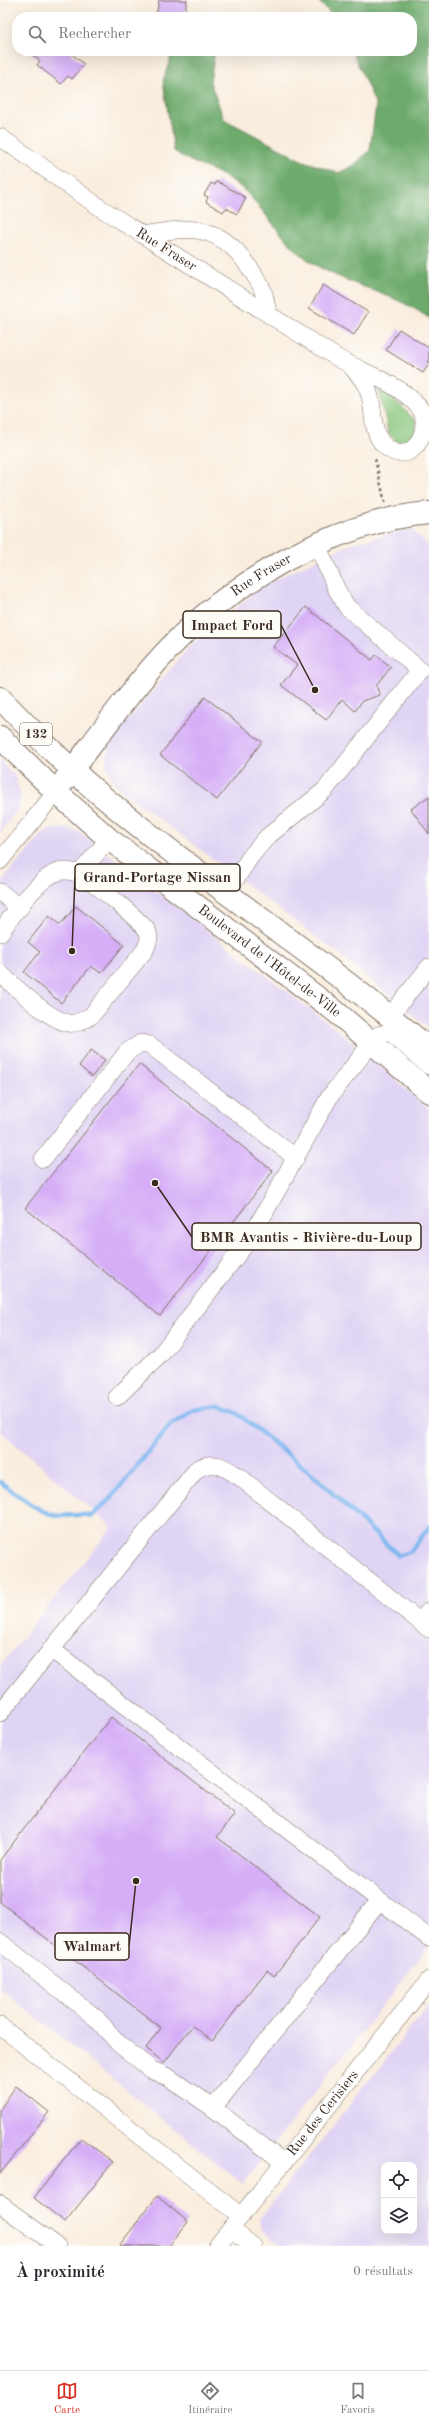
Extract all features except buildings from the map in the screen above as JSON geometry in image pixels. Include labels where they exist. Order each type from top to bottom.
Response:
[{"type":"main road","name":"Rue Fraser","points":[[56,792],[136,688],[184,632],[229,596],[292,557],[317,545],[356,530],[389,521],[429,513]]},
{"type":"main road","name":"132","points":[[0,698],[73,770],[102,796],[227,892]]},
{"type":"main road","name":"Boulevard de l'Hôtel-de-Ville","points":[[0,737],[56,792],[109,839],[372,1041],[429,1092]]},
{"type":"main road","points":[[227,892],[314,956],[429,1049]]},
{"type":"street","name":"Rue Fraser","points":[[0,137],[102,209],[343,361]]},
{"type":"street","points":[[143,235],[191,229],[213,233],[234,247],[264,289],[268,314]]},
{"type":"street","points":[[343,361],[372,375],[407,396],[422,413],[427,422],[426,440],[415,452],[405,454],[394,452],[384,446],[378,438],[368,390],[343,361]]},
{"type":"street","points":[[227,892],[263,842],[325,790],[420,670],[347,606],[337,590],[317,545]]},
{"type":"street","points":[[2,853],[56,792]]},
{"type":"street","points":[[79,874],[109,839]]},
{"type":"street","points":[[0,933],[41,885],[56,872],[67,871],[79,874],[139,920],[148,931],[150,940],[136,962],[91,1016],[81,1021],[68,1023],[52,1016],[0,973]]},
{"type":"street","points":[[0,892],[20,908]]},
{"type":"street","points":[[390,1016],[429,967]]},
{"type":"street","points":[[117,1397],[161,1354],[251,1237],[332,1093],[372,1041],[382,1033],[390,1032],[429,1066]]},
{"type":"street","points":[[43,1159],[127,1052],[141,1043],[150,1045],[296,1158]]},
{"type":"street","points":[[0,1712],[197,1469],[206,1464],[217,1464],[241,1478],[426,1621]]},
{"type":"street","points":[[52,1649],[378,1901],[429,1938]]},
{"type":"street","points":[[213,2108],[378,1901]]},
{"type":"street","points":[[0,1942],[96,2018],[119,2044],[152,2070],[168,2077],[213,2108],[283,2162]]},
{"type":"street","name":"Rue des Cerisiers","points":[[217,2246],[429,1980]]},
{"type":"street","points":[[0,2026],[236,2222],[253,2246]]},
{"type":"street","points":[[0,2204],[57,2246]]},
{"type":"path","points":[[378,438],[374,453],[389,521]]},
{"type":"shaded area","points":[[411,529],[429,546],[429,1028],[339,954],[121,790],[111,779],[106,762],[107,753],[115,736],[189,647],[262,586],[352,543]]},
{"type":"shaded area","points":[[0,761],[14,775],[21,796],[17,810],[0,833]]},
{"type":"shaded area","points":[[68,828],[79,832],[345,1036],[429,1109],[429,1946],[243,2184],[0,1988],[0,1666],[112,1527],[0,1431],[0,883],[42,834],[51,829]]},
{"type":"shaded area","points":[[429,2005],[429,2246],[281,2246],[261,2230],[259,2219]]},
{"type":"green space","points":[[317,0],[429,0],[429,318],[403,303],[332,274],[308,260],[280,233],[255,202],[239,186],[174,151],[163,81],[171,56],[214,56],[210,82],[224,119],[301,160],[338,173],[353,166],[370,150],[376,105],[354,56],[417,56],[417,12],[329,12]]},
{"type":"green space","points":[[383,388],[417,422],[412,439],[407,442],[396,441],[388,432],[379,389]]},
{"type":"waterway","points":[[0,1482],[32,1505],[47,1513],[59,1516],[92,1516],[111,1498],[170,1425],[193,1410],[219,1406],[237,1413],[311,1473],[399,1556],[411,1551],[429,1527]]},
{"type":"place","name":"Impact Ford","points":[[315,690]]},
{"type":"place","name":"Grand-Portage Nissan","points":[[72,951]]},
{"type":"place","name":"BMR Avantis - Rivière-du-Loup","points":[[155,1183]]},
{"type":"place","name":"Walmart","points":[[136,1881]]}]
